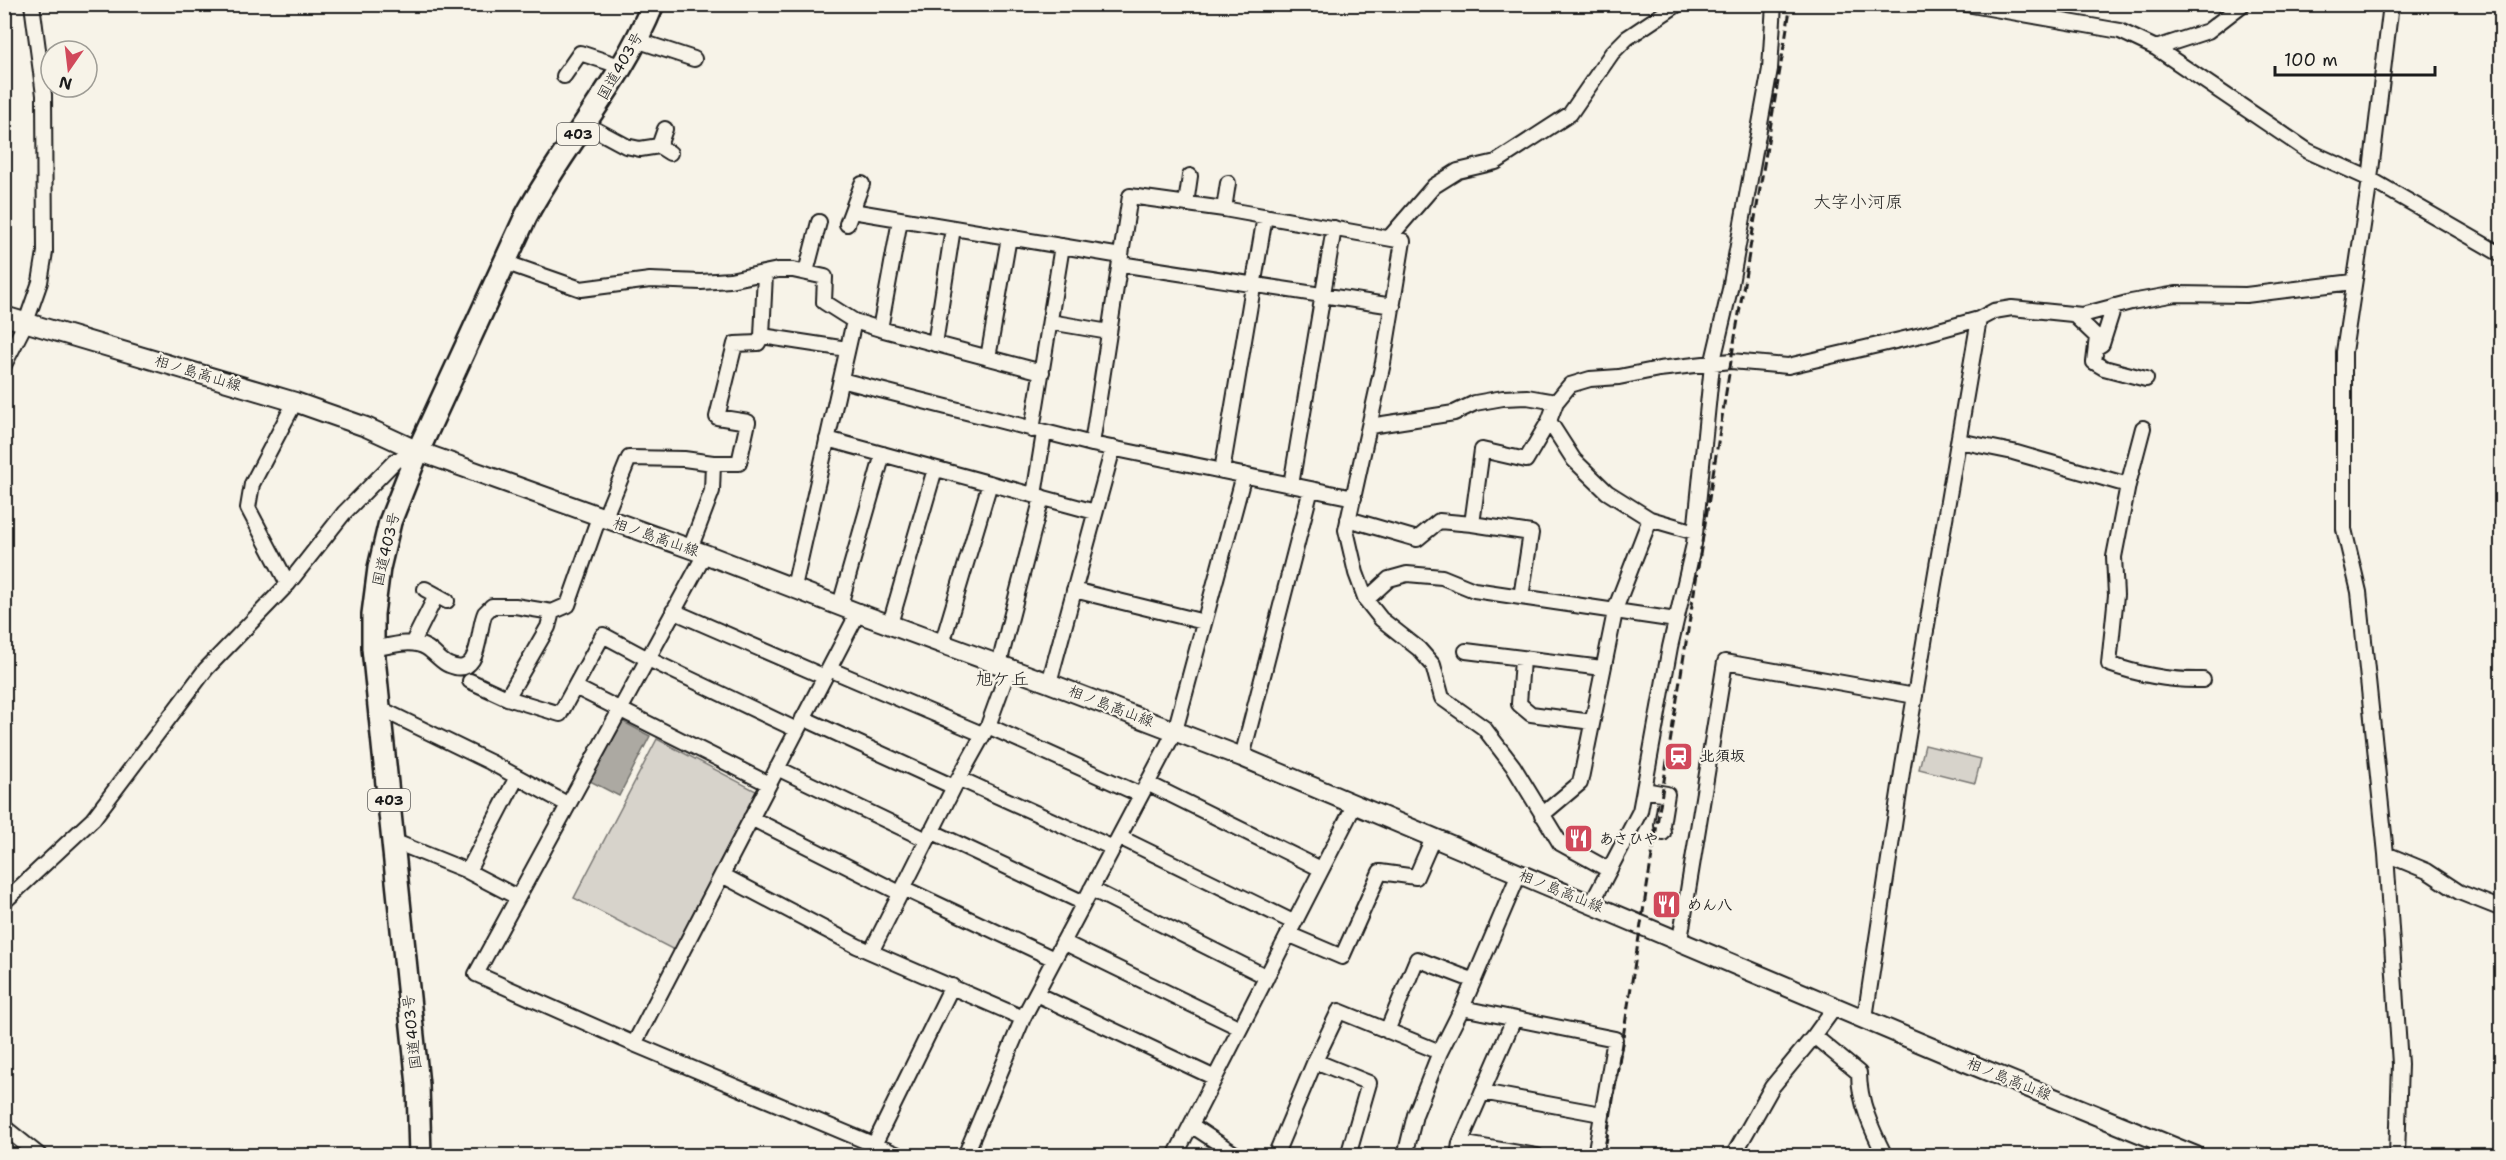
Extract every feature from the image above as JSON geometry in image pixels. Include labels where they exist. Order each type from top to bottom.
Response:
[{"type":"highway","name":"国道403号","points":[[420,1155],[418,1085],[373,648],[373,614],[379,568],[390,522],[418,451],[504,262],[544,182],[622,67],[653,4]]},
{"type":"main road","name":"相ノ島高山線","points":[[4,316],[295,402],[366,427],[418,451],[697,551],[1175,731],[2196,1155]]},
{"type":"street","points":[[4,365],[26,322],[40,282],[45,252],[44,95],[32,4]]},
{"type":"street","points":[[1389,238],[1434,186],[1458,171],[1496,162],[1570,114],[1612,53],[1627,38],[1678,4]]},
{"type":"street","points":[[1592,903],[1640,811],[1695,532],[1712,365],[1730,289],[1770,69],[1774,4]]},
{"type":"street","points":[[1966,4],[2120,31],[2156,48],[2308,151],[2370,179],[2502,255]]},
{"type":"street","points":[[2156,48],[2208,31],[2243,4]]},
{"type":"street","points":[[2391,4],[2370,179],[2352,282],[2344,352],[2344,529],[2359,592],[2386,854],[2400,1064],[2397,1155]]},
{"type":"street","points":[[636,40],[694,59]]},
{"type":"street","points":[[564,76],[580,53],[622,67]]},
{"type":"street","points":[[585,124],[626,146],[640,149],[664,149],[665,129]]},
{"type":"street","points":[[1186,204],[1190,176]]},
{"type":"street","points":[[1224,208],[1228,183]]},
{"type":"street","points":[[862,184],[849,217],[900,220],[1009,237],[1062,246],[1120,260],[1393,306]]},
{"type":"street","points":[[1092,444],[1130,196],[1224,208],[1403,241],[1370,426],[1346,530],[1366,600],[1381,619],[1419,649],[1433,665],[1442,698],[1484,728],[1514,766],[1560,843],[1609,870]]},
{"type":"street","points":[[1222,471],[1265,216]]},
{"type":"street","points":[[880,329],[900,220]]},
{"type":"street","points":[[806,272],[819,222]]},
{"type":"street","points":[[935,344],[953,228]]},
{"type":"street","points":[[1291,485],[1334,228]]},
{"type":"street","points":[[988,358],[1009,237]]},
{"type":"street","points":[[872,952],[929,836],[985,730],[1004,666],[1038,496],[1038,432],[1042,372],[1062,246]]},
{"type":"street","points":[[504,262],[581,289],[650,280],[701,282],[730,280],[778,270],[806,272],[825,277],[824,302],[854,321],[1042,372]]},
{"type":"street","points":[[373,648],[413,642],[430,650],[448,665],[460,668],[469,665],[475,655],[485,612],[492,606],[515,606],[552,612],[568,605],[602,518],[629,458],[684,459],[744,464],[748,422],[717,417],[735,344],[758,343],[762,336],[765,274]]},
{"type":"street","points":[[1472,524],[1482,450],[1526,460],[1549,421],[1556,402],[1570,385],[1590,379],[1731,361],[1788,366],[1979,319],[1994,311],[2013,308],[2082,315],[2114,306],[2176,294],[2246,295],[2352,282]]},
{"type":"street","points":[[2097,347],[2102,344],[2114,306]]},
{"type":"street","points":[[2074,315],[2097,337],[2094,362],[2104,368],[2146,379]]},
{"type":"street","points":[[1865,1018],[1915,696],[1979,319]]},
{"type":"street","points":[[794,587],[854,321]]},
{"type":"street","points":[[1050,322],[1109,332]]},
{"type":"street","points":[[762,336],[847,349]]},
{"type":"street","points":[[841,380],[1038,432],[1354,498]]},
{"type":"street","points":[[1370,426],[1454,413],[1475,403],[1503,398],[1527,397],[1556,402]]},
{"type":"street","points":[[288,584],[248,508],[252,484],[295,402]]},
{"type":"street","points":[[1549,421],[1574,460],[1607,492],[1650,519],[1695,532]]},
{"type":"street","points":[[2144,428],[2128,485],[2114,556],[2116,596],[2109,664],[2157,678],[2203,680]]},
{"type":"street","points":[[827,439],[1095,512]]},
{"type":"street","points":[[1959,441],[2013,452],[2128,485]]},
{"type":"street","points":[[1049,683],[1113,448]]},
{"type":"street","points":[[4,902],[93,819],[206,669],[288,584],[344,513],[394,461],[418,451]]},
{"type":"street","points":[[840,605],[883,454]]},
{"type":"street","points":[[713,463],[712,491],[697,551],[673,611],[476,974],[634,1044],[901,1155]]},
{"type":"street","points":[[890,624],[935,469]]},
{"type":"street","points":[[965,1155],[1023,1018],[1175,731],[1244,475]]},
{"type":"street","points":[[942,644],[990,483]]},
{"type":"street","points":[[1242,757],[1311,489]]},
{"type":"street","points":[[1348,519],[1417,539],[1439,521],[1531,533],[1521,597]]},
{"type":"street","points":[[1542,815],[1580,783],[1615,611],[1650,519]]},
{"type":"street","points":[[1366,600],[1389,579],[1407,574],[1443,577],[1474,590],[1676,620]]},
{"type":"street","points":[[1074,590],[1204,621]]},
{"type":"street","points":[[413,642],[436,595]]},
{"type":"street","points":[[673,611],[827,673],[1144,789],[1321,869]]},
{"type":"street","points":[[507,698],[548,627],[552,612]]},
{"type":"street","points":[[634,1044],[858,613]]},
{"type":"street","points":[[470,681],[507,698],[560,714],[603,635],[646,658],[800,724],[1116,842],[1290,928],[1342,957],[1380,872],[1416,877],[1433,838]]},
{"type":"street","points":[[1466,651],[1602,668]]},
{"type":"street","points":[[1521,659],[1519,704],[1531,714],[1592,722]]},
{"type":"street","points":[[1680,940],[1725,662],[1915,696]]},
{"type":"street","points":[[575,687],[769,784]]},
{"type":"street","points":[[381,709],[567,804]]},
{"type":"street","points":[[777,768],[1084,903]]},
{"type":"street","points":[[468,871],[517,777]]},
{"type":"street","points":[[1644,790],[1667,794],[1662,825],[1663,833]]},
{"type":"street","points":[[1175,1155],[1355,804]]},
{"type":"street","points":[[751,818],[1054,959]]},
{"type":"street","points":[[393,842],[468,871],[517,897]]},
{"type":"street","points":[[2386,854],[2427,871],[2459,892],[2502,909]]},
{"type":"street","points":[[1405,1155],[1415,1115],[1440,1052],[1462,1008],[1519,874]]},
{"type":"street","points":[[722,875],[872,952],[1023,1018]]},
{"type":"street","points":[[1091,889],[1267,977]]},
{"type":"street","points":[[1063,942],[1239,1028]]},
{"type":"street","points":[[1387,1031],[1418,959],[1472,980]]},
{"type":"street","points":[[874,1145],[952,986]]},
{"type":"street","points":[[1036,994],[1214,1077]]},
{"type":"street","points":[[1733,1155],[1772,1087],[1835,1007]]},
{"type":"street","points":[[1462,1008],[1615,1039],[1595,1155]]},
{"type":"street","points":[[1275,1155],[1339,1011],[1440,1052]]},
{"type":"street","points":[[1514,1019],[1459,1149],[1537,1155]]},
{"type":"street","points":[[1814,1036],[1859,1073],[1860,1092],[1885,1155]]},
{"type":"street","points":[[1315,1061],[1369,1083],[1348,1155]]},
{"type":"street","points":[[1482,1092],[1601,1114]]},
{"type":"street","points":[[1191,1125],[1238,1155]]},
{"type":"street","points":[[4,1127],[40,1155]]},
{"type":"shaded area","points":[[620,720],[650,736],[619,796],[588,780]]},
{"type":"shaded area","points":[[657,739],[756,791],[674,950],[574,898]]},
{"type":"shaded area","points":[[1925,745],[1981,759],[1975,783],[1919,769]]},
{"type":"railway","points":[[1604,1156],[1731,361],[1791,4]]},
{"type":"place","name":"北須坂","points":[[1679,756]]},
{"type":"place","name":"あさひや","points":[[1578,839]]},
{"type":"place","name":"めん八","points":[[1666,905]]},
{"type":"district","name":"大字小河原","points":[[1858,202]]},
{"type":"district","name":"旭ケ丘","points":[[1002,679]]}]
